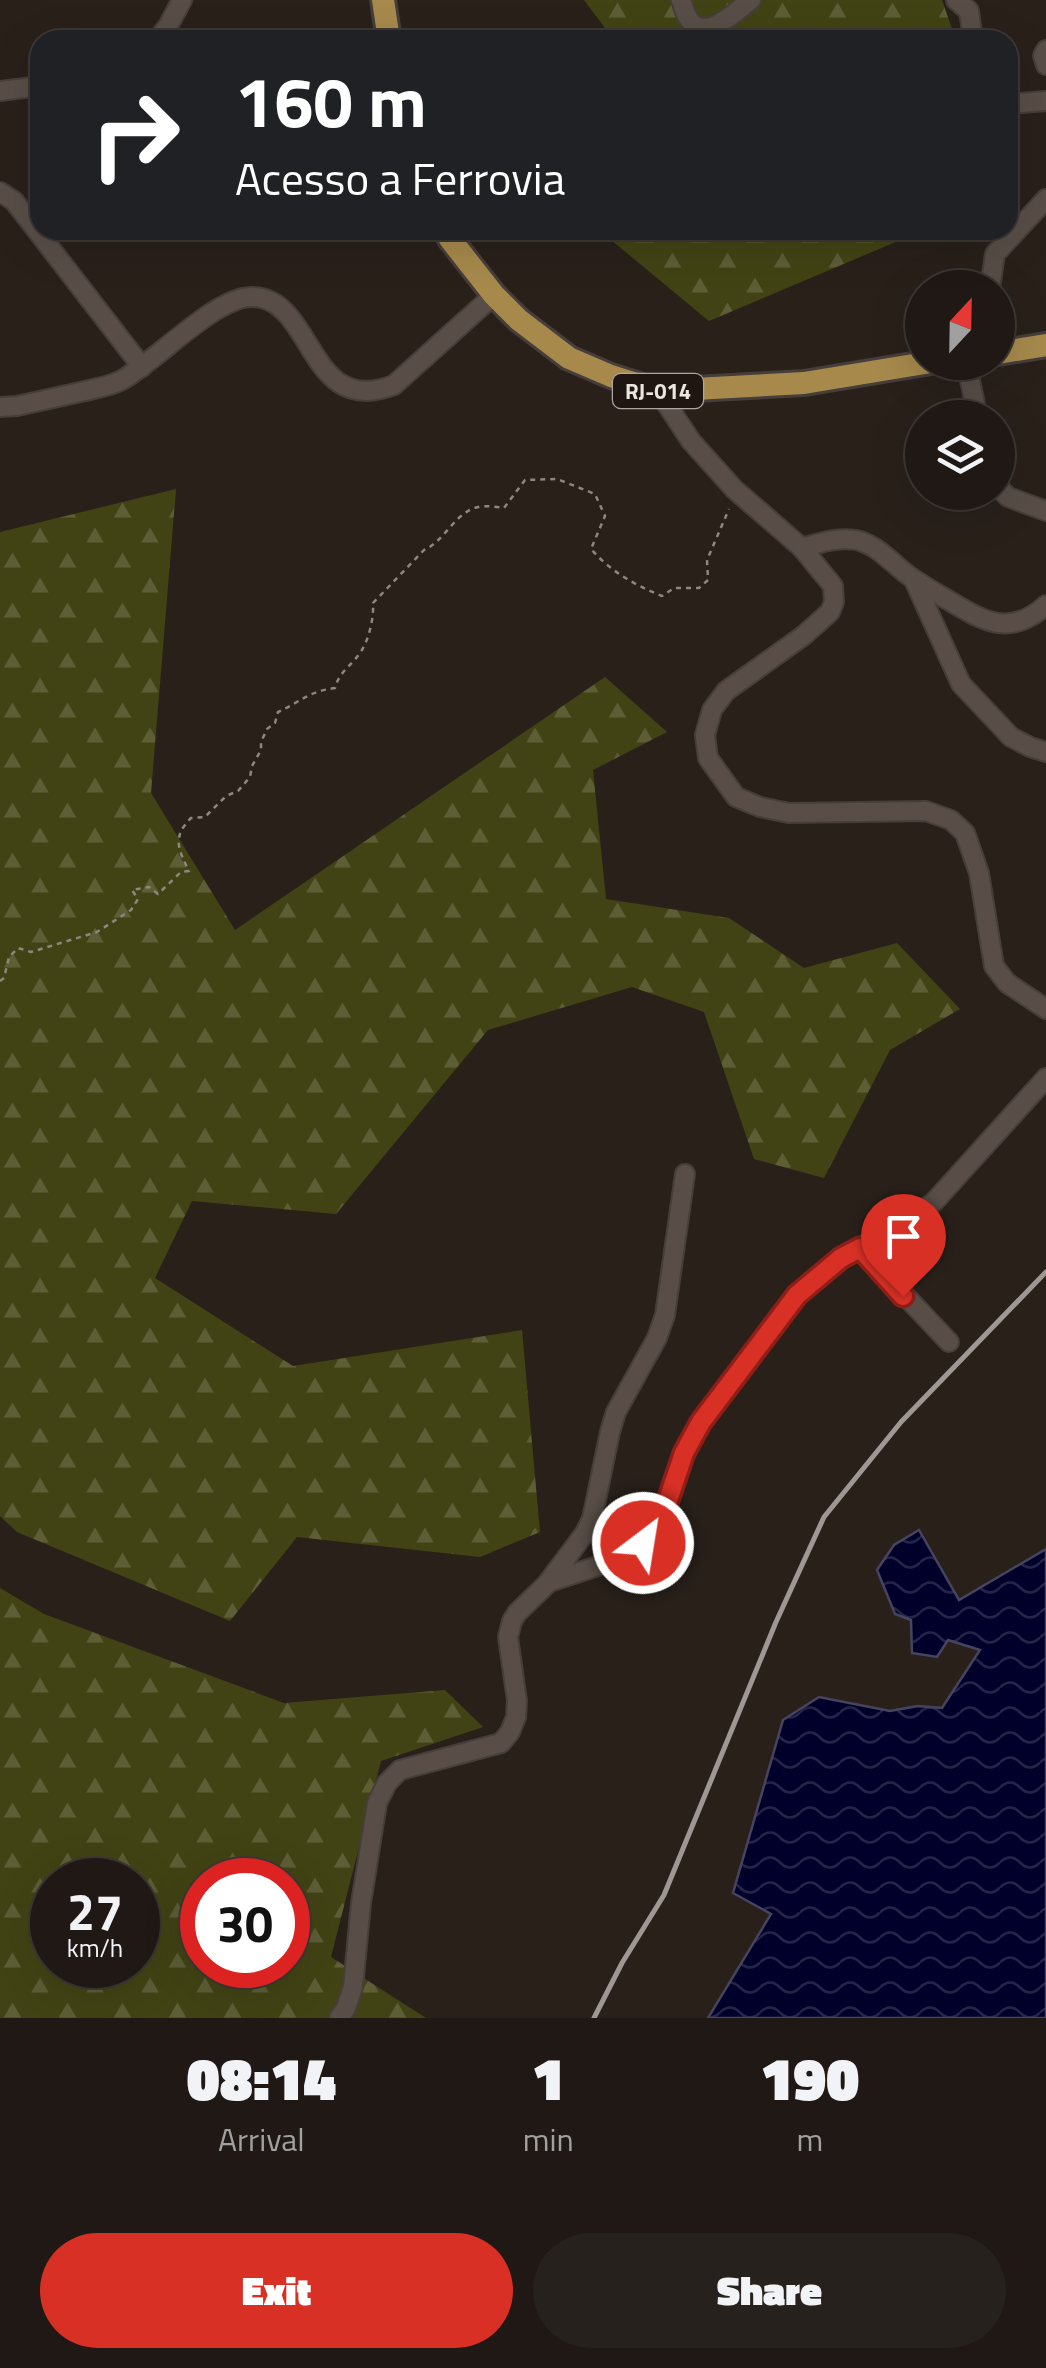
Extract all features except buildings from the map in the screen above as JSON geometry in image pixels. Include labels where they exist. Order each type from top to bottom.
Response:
[{"type":"main road","points":[[383,0],[388,30]]},
{"type":"main road","name":"RJ-014","points":[[451,240],[494,295],[568,358],[658,391],[804,383],[905,366]]},
{"type":"main road","points":[[1015,350],[1046,346]]},
{"type":"street","points":[[165,30],[182,0]]},
{"type":"street","points":[[681,0],[689,21],[704,29],[715,26],[751,0]]},
{"type":"street","points":[[956,0],[968,11],[971,30]]},
{"type":"street","points":[[1046,50],[1046,66]]},
{"type":"street","points":[[0,91],[30,87]]},
{"type":"street","points":[[1018,103],[1046,101]]},
{"type":"street","points":[[0,192],[14,201],[30,222]]},
{"type":"street","points":[[1018,228],[1046,198]]},
{"type":"street","points":[[44,240],[142,367]]},
{"type":"street","points":[[992,270],[994,254],[1007,240]]},
{"type":"street","points":[[0,407],[118,383],[205,318],[232,302],[252,297],[276,304],[290,317],[330,378],[353,389],[378,392],[394,385],[494,295]]},
{"type":"street","points":[[658,391],[691,441],[734,489],[802,548],[833,586],[830,612],[726,691],[712,710],[705,734],[708,758],[736,797],[760,807],[789,813],[926,811],[952,820],[965,833],[978,873],[994,966],[1007,982],[1046,1010]]},
{"type":"street","points":[[1015,500],[1046,511]]},
{"type":"street","points":[[802,548],[830,540],[857,540],[872,546],[914,580],[980,619],[1001,624],[1021,622],[1046,605]]},
{"type":"street","points":[[914,580],[961,684],[1011,737],[1046,752]]},
{"type":"street","points":[[549,1582],[607,1563],[643,1543],[662,1518],[684,1453],[701,1422],[797,1295],[841,1258],[934,1202],[1046,1078]]},
{"type":"street","points":[[339,2018],[353,1987],[364,1886],[378,1803],[387,1782],[400,1770],[501,1744],[510,1732],[516,1717],[508,1637],[512,1621],[549,1582],[592,1519],[616,1412],[657,1338],[664,1315],[685,1174]]},
{"type":"street","points":[[860,1248],[949,1342]]},
{"type":"path","points":[[0,981],[9,957],[18,948],[31,952],[97,932],[131,910],[138,899],[132,890],[149,887],[158,894],[188,871],[180,853],[178,836],[182,827],[192,818],[205,817],[226,796],[238,792],[250,777],[266,729],[275,722],[278,712],[312,692],[335,688],[338,678],[362,650],[374,614],[373,603],[465,514],[477,507],[504,508],[525,480],[558,479],[595,494],[606,516],[591,550],[632,583],[662,596],[674,588],[698,588],[708,580],[707,560],[734,489]]},
{"type":"green space","points":[[584,0],[942,0],[952,30],[606,30]]},
{"type":"green space","points":[[611,240],[900,240],[709,321]]},
{"type":"green space","points":[[176,489],[151,793],[235,930],[605,677],[667,732],[593,770],[606,899],[729,918],[804,968],[897,943],[960,1009],[890,1050],[824,1178],[754,1159],[704,1012],[632,987],[488,1030],[336,1214],[192,1201],[155,1278],[293,1366],[522,1330],[540,1532],[480,1557],[297,1537],[230,1621],[17,1532],[0,1516],[0,532]]},
{"type":"green space","points":[[0,1588],[44,1614],[284,1703],[445,1690],[483,1727],[381,1761],[331,1957],[426,2018],[0,2018]]},
{"type":"water","points":[[919,1530],[959,1600],[1046,1549],[1046,2018],[708,2018],[771,1914],[733,1893],[783,1720],[819,1697],[890,1711],[918,1706],[942,1708],[980,1650],[948,1640],[937,1657],[912,1653],[911,1620],[895,1614],[877,1570],[894,1545]]},
{"type":"railway","points":[[594,2018],[664,1895],[776,1622],[824,1517],[901,1422],[1046,1272]]},
{"type":"route","points":[[643,1543],[662,1518],[684,1453],[701,1422],[797,1295],[841,1258],[860,1248],[903,1296]]}]
